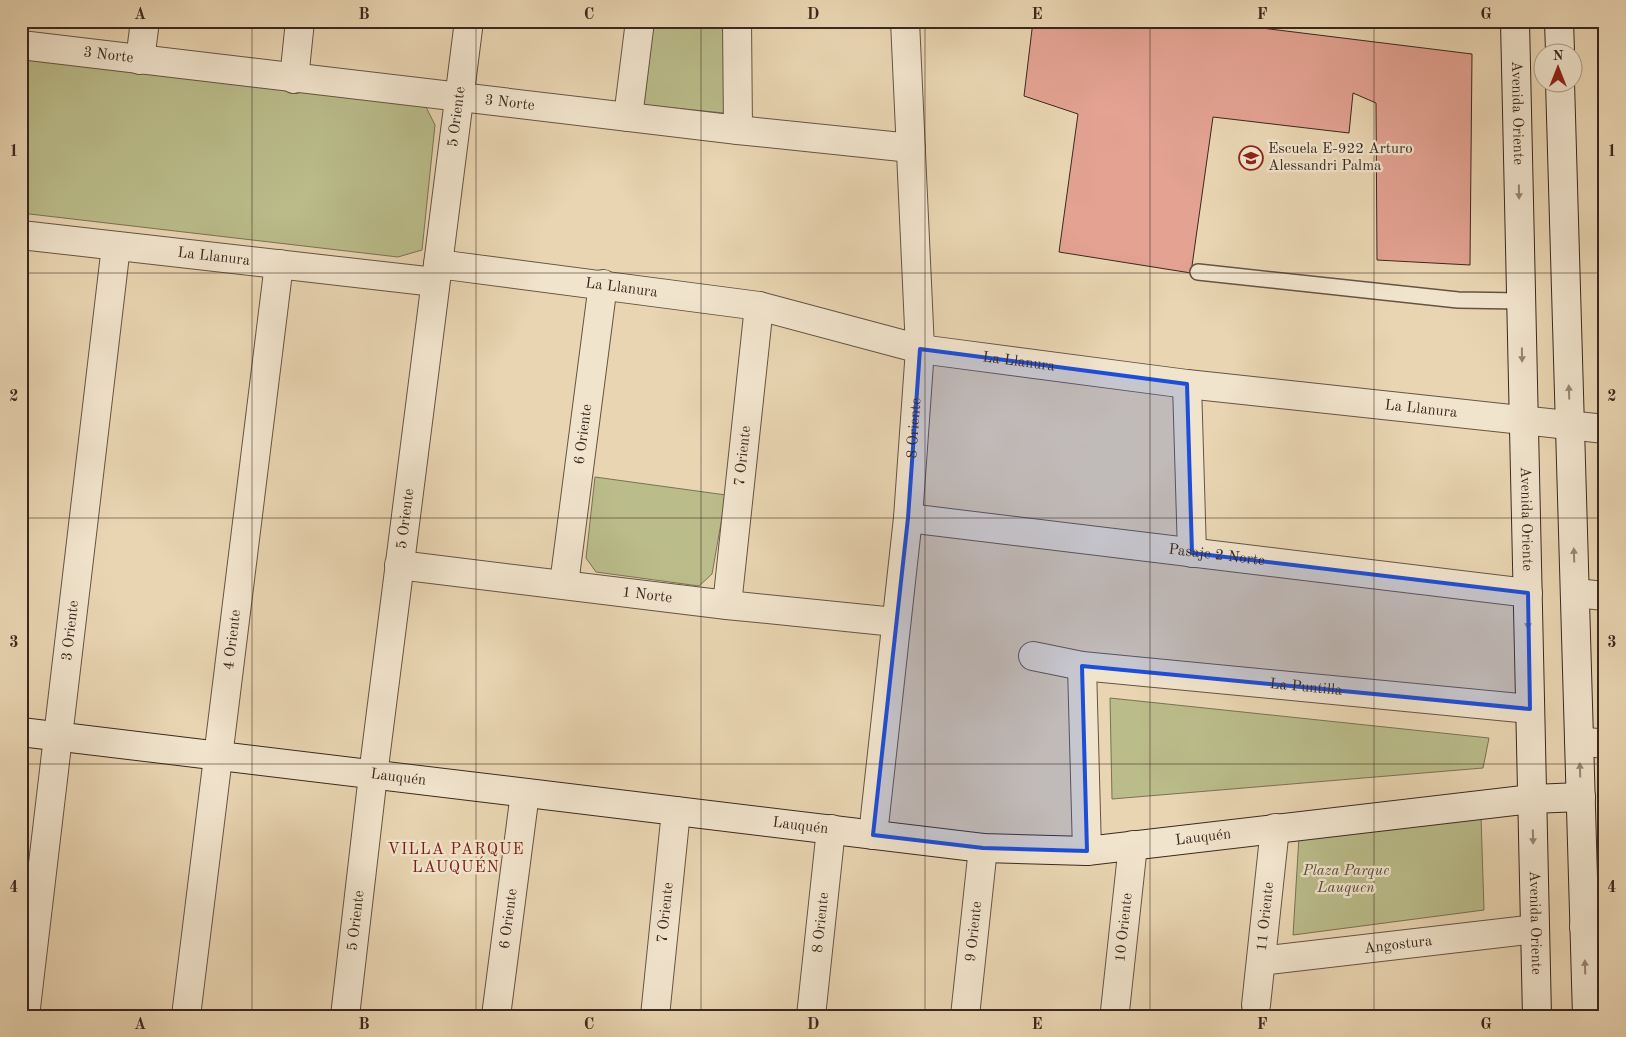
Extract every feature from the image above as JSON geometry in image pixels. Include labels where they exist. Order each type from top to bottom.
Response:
[{"type":"street","points":[[140,60],[145,21]]},
{"type":"street","points":[[294,78],[300,21]]},
{"type":"street","name":"5 Oriente","points":[[345,1016],[399,565],[469,21]]},
{"type":"street","points":[[628,118],[640,21]]},
{"type":"street","points":[[737,21],[738,130]]},
{"type":"street","name":"8 Oriente","points":[[873,835],[895,622],[908,518],[920,349],[905,21]]},
{"type":"street","name":"Avenida Oriente","points":[[1515,21],[1537,1016]]},
{"type":"street","points":[[1559,21],[1560,42]]},
{"type":"street","name":"3 Norte","points":[[21,45],[628,118],[911,148]]},
{"type":"street","points":[[1560,92],[1575,593],[1592,743],[1581,797],[1595,926],[1587,1016]]},
{"type":"street","name":"La Llanura","points":[[21,235],[280,264],[602,284],[759,306],[920,349],[1187,384],[1605,429]]},
{"type":"street","name":"3 Oriente","points":[[25,1016],[116,246]]},
{"type":"street","name":"4 Oriente","points":[[186,1016],[280,264]]},
{"type":"street","name":"6 Oriente","points":[[564,584],[602,284]]},
{"type":"street","name":"7 Oriente","points":[[727,605],[759,306]]},
{"type":"street","points":[[1187,384],[1192,553]]},
{"type":"street","name":"Pasaje 2 Norte","points":[[908,518],[1528,593]]},
{"type":"street","name":"1 Norte","points":[[399,565],[727,605],[895,622]]},
{"type":"street","points":[[1575,593],[1605,596]]},
{"type":"street","name":"La Puntilla","points":[[1033,656],[1082,666],[1530,709]]},
{"type":"street","points":[[1082,666],[1087,851]]},
{"type":"street","name":"Lauquén","points":[[21,732],[983,848],[1087,851],[1532,799],[1581,797]]},
{"type":"street","name":"6 Oriente","points":[[496,1016],[525,793]]},
{"type":"street","name":"7 Oriente","points":[[655,1016],[676,811]]},
{"type":"street","name":"11 Oriente","points":[[1256,1005],[1275,828]]},
{"type":"street","name":"8 Oriente","points":[[811,1016],[831,829]]},
{"type":"street","name":"10 Oriente","points":[[1115,1011],[1133,845]]},
{"type":"street","name":"9 Oriente","points":[[965,1016],[983,848]]},
{"type":"street","name":"Angostura","points":[[1261,962],[1535,929]]},
{"type":"lane","points":[[1198,272],[1458,300],[1521,302]]},
{"type":"highlighted area","points":[[920,349],[1187,384],[1192,553],[1528,593],[1530,709],[1082,666],[1087,851],[983,848],[873,835],[908,518]]},
{"type":"green space","points":[[654,21],[724,21],[724,113],[644,105]]},
{"type":"green space","points":[[21,57],[426,107],[435,125],[422,250],[398,257],[21,213]]},
{"type":"green space","points":[[595,477],[726,495],[712,574],[699,586],[596,572],[586,558]]},
{"type":"green space","points":[[1110,698],[1489,738],[1483,768],[1112,799]]},
{"type":"green space","name":"Plaza Parque Lauquen","points":[[1481,817],[1484,910],[1293,935],[1299,837]]},
{"type":"building","points":[[1033,21],[1205,21],[1472,54],[1470,265],[1377,260],[1376,103],[1353,93],[1349,133],[1213,117],[1191,273],[1059,252],[1078,114],[1024,96]]},
{"type":"place","name":"Escuela E-922 Arturo Alessandri Palma","points":[[1251,158]]},
{"type":"district","name":"VILLA PARQUE LAUQUÉN","points":[[456,859]]}]
